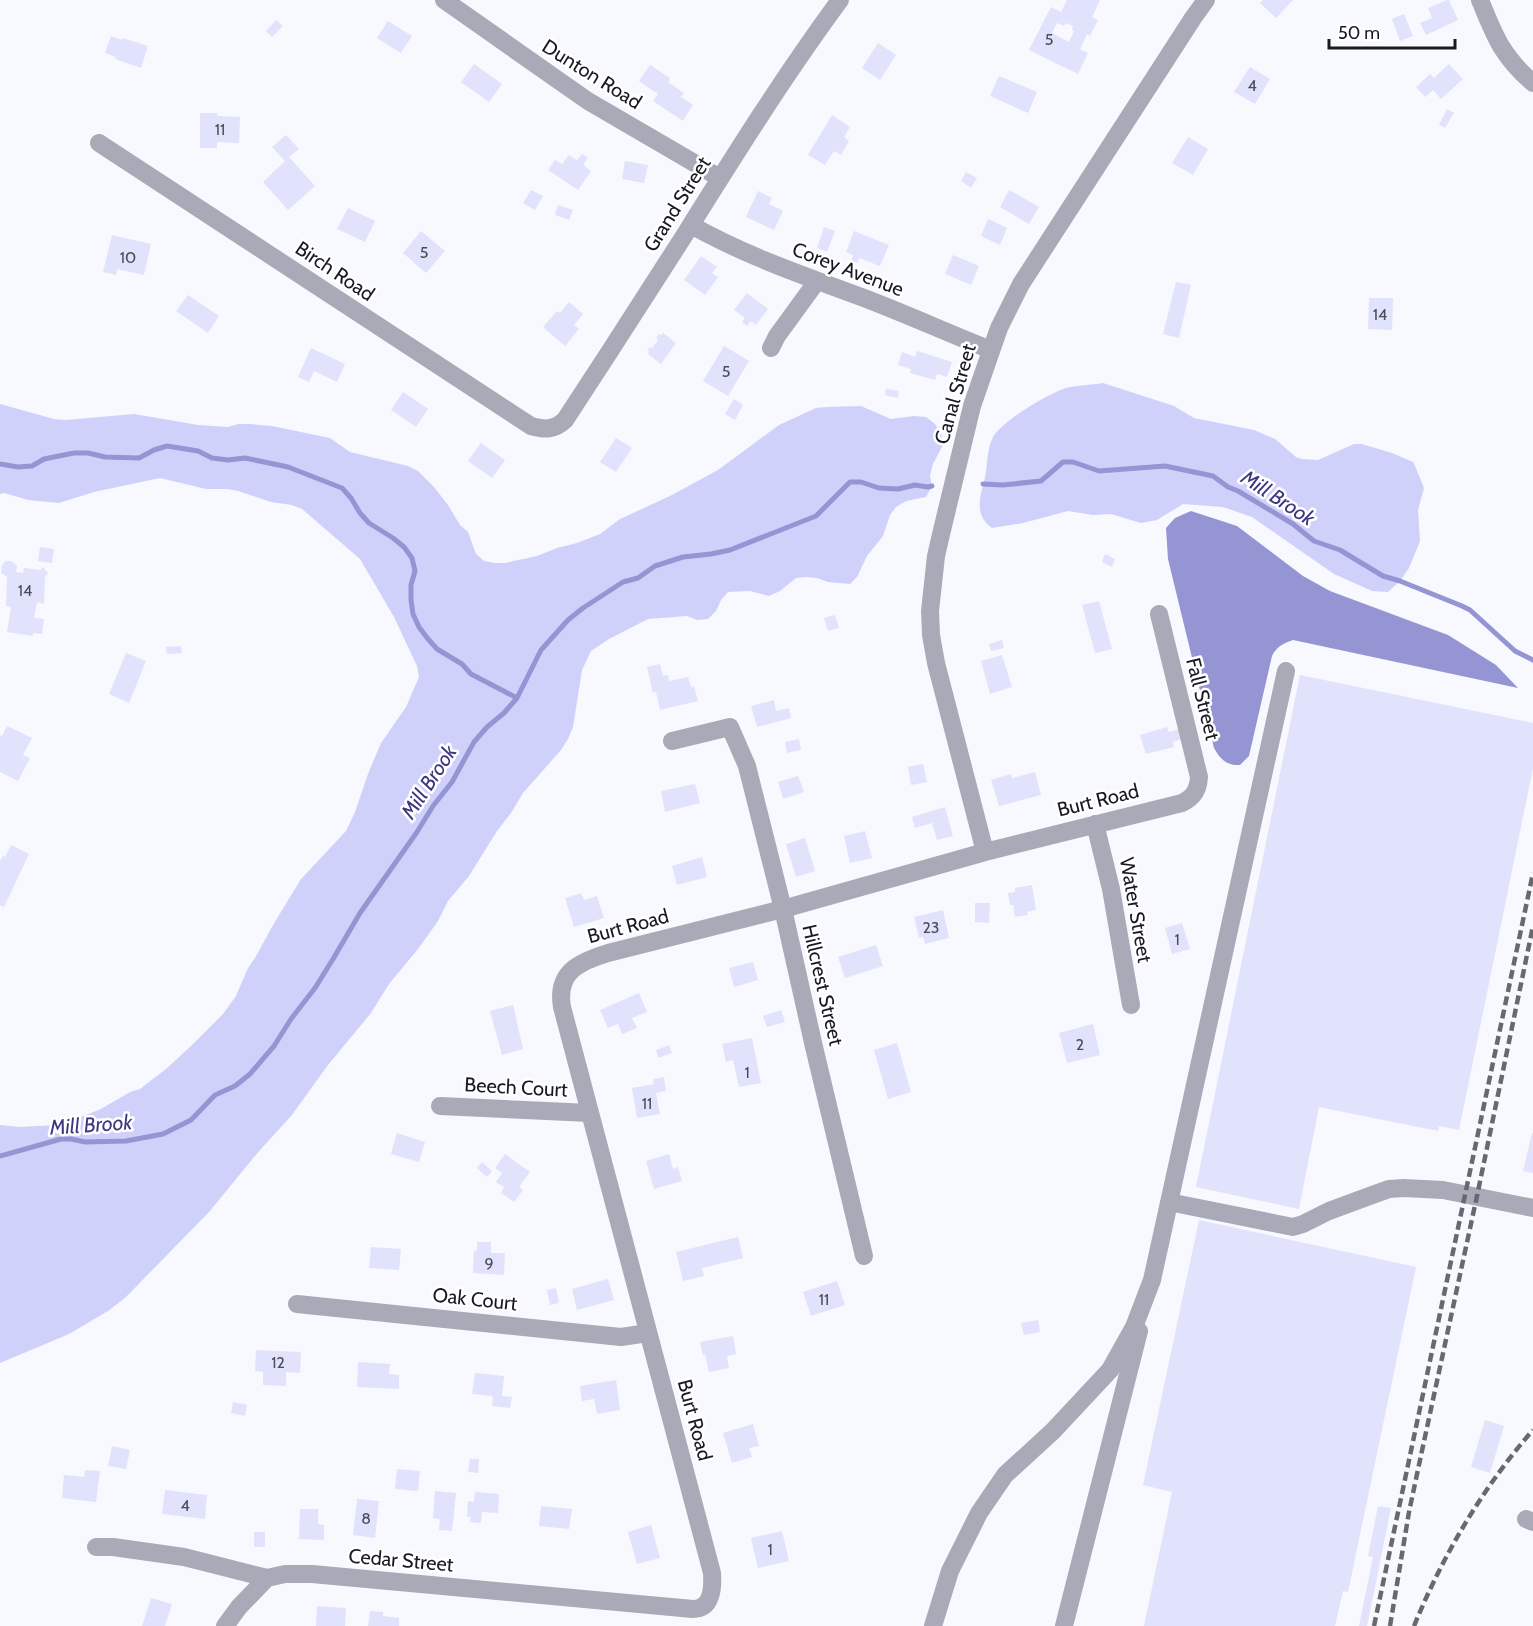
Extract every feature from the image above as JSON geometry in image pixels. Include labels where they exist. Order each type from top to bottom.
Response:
[{"type":"street","name":"Dunton Road","points":[[444,0],[581,96],[720,178]]},
{"type":"street","name":"Grand Street","points":[[550,429],[565,420],[720,178],[840,0]]},
{"type":"street","name":"Canal Street","points":[[985,852],[936,663],[930,611],[932,585],[943,526],[972,406],[999,328],[1036,259],[1192,18],[1206,0]]},
{"type":"street","points":[[1480,0],[1501,49],[1533,83]]},
{"type":"street","name":"Birch Road","points":[[99,143],[531,426],[550,429]]},
{"type":"street","name":"Corey Avenue","points":[[691,225],[734,247],[991,350]]},
{"type":"street","points":[[771,348],[777,336],[817,281]]},
{"type":"street","name":"Fall Street","points":[[1159,614],[1199,777],[1195,794]]},
{"type":"street","points":[[1064,1626],[1152,1280],[1286,671]]},
{"type":"street","name":"Hillcrest Street","points":[[672,741],[730,727],[747,766],[783,909],[864,1256]]},
{"type":"street","name":"Burt Road","points":[[704,1606],[712,1589],[712,1573],[560,998],[563,983],[576,966],[608,953],[783,909],[985,852],[1182,803],[1190,800],[1195,794]]},
{"type":"street","name":"Water Street","points":[[1095,824],[1111,889],[1131,1005]]},
{"type":"street","name":"Beech Court","points":[[440,1106],[590,1113]]},
{"type":"street","points":[[1169,1202],[1293,1227],[1329,1210],[1389,1190],[1404,1188],[1443,1190],[1533,1208]]},
{"type":"street","points":[[933,1626],[950,1570],[979,1513],[1005,1475],[1053,1431],[1110,1370],[1134,1327],[1152,1280]]},
{"type":"street","name":"Oak Court","points":[[297,1304],[621,1337],[648,1333]]},
{"type":"street","name":"Cedar Street","points":[[96,1547],[184,1557],[267,1578],[285,1574],[312,1574],[693,1609],[700,1609],[704,1606]]},
{"type":"street","points":[[225,1626],[239,1607],[267,1578]]},
{"type":"shaded area","points":[[1103,383],[1174,406],[1194,418],[1254,430],[1275,439],[1296,457],[1302,459],[1318,460],[1354,444],[1362,444],[1413,462],[1424,488],[1418,510],[1420,541],[1409,568],[1388,592],[1372,591],[1334,574],[1252,517],[1223,507],[1183,504],[1157,520],[1141,523],[1111,514],[1093,515],[1068,511],[1023,523],[992,528],[983,518],[980,507],[988,453],[998,430],[1026,408],[1048,396],[1066,388]]},
{"type":"shaded area","points":[[0,404],[54,419],[134,414],[198,425],[272,426],[330,438],[350,452],[408,466],[418,471],[434,487],[460,525],[468,532],[476,554],[484,561],[495,563],[537,556],[600,534],[620,519],[718,470],[779,425],[816,408],[861,406],[891,419],[926,417],[941,433],[943,445],[933,464],[930,475],[932,486],[926,497],[906,501],[896,507],[890,515],[883,536],[867,556],[857,577],[850,584],[807,577],[796,578],[780,591],[769,596],[750,591],[728,592],[708,619],[697,620],[687,616],[648,619],[591,651],[582,670],[573,727],[561,750],[523,793],[469,876],[448,901],[438,921],[418,949],[389,984],[371,1013],[328,1065],[292,1115],[209,1212],[125,1298],[69,1334],[0,1363],[0,1125],[20,1127],[56,1125],[101,1109],[130,1092],[140,1089],[166,1069],[223,1014],[236,996],[248,968],[301,879],[346,831],[381,743],[406,707],[419,677],[417,666],[394,617],[360,559],[302,509],[238,491],[206,489],[160,478],[94,492],[59,503],[0,494]]},
{"type":"shaded area","points":[[1191,511],[1237,526],[1303,576],[1330,591],[1448,635],[1496,665],[1518,688],[1293,640],[1286,642],[1272,656],[1249,756],[1240,765],[1228,763],[1214,748],[1168,559],[1166,528],[1175,518]]},
{"type":"building","points":[[1067,0],[1100,0],[1092,17],[1098,20],[1090,36],[1087,34],[1080,49],[1088,53],[1078,74],[1029,50],[1051,7],[1061,12]],"holes":[[[1057,23],[1064,26],[1066,23],[1073,26],[1074,31],[1069,42],[1052,33]]]},
{"type":"building","points":[[1263,0],[1293,0],[1276,18],[1260,3]]},
{"type":"building","points":[[1447,0],[1458,20],[1426,35],[1420,23],[1432,18],[1428,8]]},
{"type":"building","points":[[1404,14],[1413,36],[1400,41],[1392,19]]},
{"type":"building","points":[[276,20],[283,26],[272,37],[266,31]]},
{"type":"building","points":[[388,21],[412,36],[401,53],[377,38]]},
{"type":"building","points":[[111,36],[148,46],[141,68],[105,53]]},
{"type":"building","points":[[878,43],[896,55],[880,80],[862,68]]},
{"type":"building","points":[[474,64],[502,84],[489,102],[461,82]]},
{"type":"building","points":[[1449,64],[1463,79],[1441,99],[1433,90],[1425,97],[1416,87],[1430,74],[1434,78]]},
{"type":"building","points":[[650,65],[670,78],[668,82],[684,93],[681,97],[693,105],[683,121],[653,101],[658,94],[639,81]]},
{"type":"building","points":[[1250,67],[1270,79],[1255,104],[1234,92]]},
{"type":"building","points":[[999,76],[1037,92],[1028,113],[990,96]]},
{"type":"building","points":[[1447,109],[1454,113],[1445,128],[1439,125]]},
{"type":"building","points":[[200,113],[240,117],[239,143],[217,142],[217,148],[200,148]]},
{"type":"building","points":[[832,115],[850,127],[844,137],[849,141],[841,155],[834,151],[825,165],[808,155]]},
{"type":"building","points":[[286,135],[299,149],[289,157],[315,186],[288,210],[263,182],[285,161],[272,147]]},
{"type":"building","points":[[1188,137],[1208,149],[1193,175],[1172,163]]},
{"type":"building","points":[[582,154],[588,158],[583,165],[591,171],[578,190],[548,170],[555,160],[562,164],[569,155],[577,160]]},
{"type":"building","points":[[625,161],[648,165],[644,183],[622,179]]},
{"type":"building","points":[[966,172],[977,178],[971,188],[961,181]]},
{"type":"building","points":[[531,190],[543,196],[535,210],[523,203]]},
{"type":"building","points":[[1009,190],[1039,207],[1029,224],[1000,207]]},
{"type":"building","points":[[758,191],[772,198],[769,204],[783,211],[774,230],[746,217]]},
{"type":"building","points":[[558,205],[573,210],[569,220],[555,215]]},
{"type":"building","points":[[348,208],[375,221],[365,242],[337,229]]},
{"type":"building","points":[[988,219],[1007,228],[1000,245],[981,236]]},
{"type":"building","points":[[824,227],[835,231],[827,252],[817,248]]},
{"type":"building","points":[[421,231],[445,251],[426,273],[403,253]]},
{"type":"building","points":[[854,231],[889,245],[880,266],[859,258],[858,263],[851,261],[853,255],[846,252]]},
{"type":"building","points":[[112,235],[151,244],[144,275],[117,269],[116,275],[103,272]]},
{"type":"building","points":[[953,255],[979,266],[971,285],[945,274]]},
{"type":"building","points":[[701,256],[717,267],[712,273],[718,277],[705,295],[684,280]]},
{"type":"building","points":[[1176,282],[1191,285],[1179,338],[1163,334]]},
{"type":"building","points":[[747,293],[768,309],[756,325],[751,321],[747,326],[742,322],[745,318],[734,310]]},
{"type":"building","points":[[188,295],[219,316],[208,333],[176,311]]},
{"type":"building","points":[[1369,298],[1393,298],[1392,330],[1368,329]]},
{"type":"building","points":[[569,302],[583,314],[574,325],[579,329],[565,346],[543,327],[557,311],[560,313]]},
{"type":"building","points":[[663,333],[676,343],[661,364],[648,354],[647,350],[652,348],[658,340],[656,338]]},
{"type":"building","points":[[724,346],[749,361],[728,396],[703,381]]},
{"type":"building","points":[[311,348],[345,364],[337,382],[314,371],[309,382],[298,377]]},
{"type":"building","points":[[917,351],[952,362],[947,377],[937,374],[935,380],[910,373],[911,369],[898,365],[902,352],[915,357]]},
{"type":"building","points":[[886,389],[899,391],[898,398],[885,395]]},
{"type":"building","points":[[403,392],[428,409],[416,427],[391,410]]},
{"type":"building","points":[[734,399],[743,405],[735,420],[725,414]]},
{"type":"building","points":[[616,438],[632,448],[616,472],[600,462]]},
{"type":"building","points":[[481,443],[505,460],[492,478],[468,461]]},
{"type":"building","points":[[40,547],[54,549],[52,563],[38,561]]},
{"type":"building","points":[[1105,554],[1115,559],[1112,567],[1102,562]]},
{"type":"building","points":[[6,561],[11,561],[17,566],[16,572],[23,573],[24,568],[40,570],[43,567],[48,573],[45,577],[44,604],[37,602],[34,618],[44,619],[42,634],[33,633],[33,636],[7,632],[11,607],[6,606],[7,577],[1,573],[2,565]]},
{"type":"building","points":[[1099,601],[1112,649],[1095,653],[1082,605]]},
{"type":"building","points":[[835,615],[839,628],[828,631],[824,618]]},
{"type":"building","points":[[1002,640],[1004,648],[991,651],[989,644]]},
{"type":"building","points":[[181,646],[182,653],[167,654],[166,647]]},
{"type":"building","points":[[126,653],[146,661],[129,703],[109,694]]},
{"type":"building","points":[[1002,655],[1012,687],[990,694],[981,661]]},
{"type":"building","points":[[660,664],[663,676],[668,675],[669,681],[688,677],[691,687],[694,686],[698,701],[660,710],[647,667]]},
{"type":"building","points":[[1300,675],[1533,723],[1533,768],[1459,1130],[1439,1126],[1438,1131],[1319,1107],[1299,1209],[1196,1187]]},
{"type":"building","points":[[774,700],[776,711],[789,708],[791,718],[757,727],[751,706]]},
{"type":"building","points":[[7,726],[32,738],[23,755],[30,758],[18,781],[0,772],[0,735],[2,736]]},
{"type":"building","points":[[1167,727],[1169,732],[1179,729],[1182,739],[1173,742],[1174,747],[1146,754],[1140,735]]},
{"type":"building","points":[[799,739],[801,750],[787,753],[785,742]]},
{"type":"building","points":[[923,764],[927,782],[911,785],[908,767]]},
{"type":"building","points":[[1035,772],[1041,795],[999,806],[991,780],[1011,774],[1012,778]]},
{"type":"building","points":[[798,776],[804,792],[783,799],[778,782]]},
{"type":"building","points":[[695,784],[700,803],[665,812],[661,791]]},
{"type":"building","points":[[945,807],[953,836],[937,840],[932,823],[915,828],[912,817]]},
{"type":"building","points":[[865,831],[872,858],[850,863],[844,836]]},
{"type":"building","points":[[805,838],[815,871],[796,877],[786,844]]},
{"type":"building","points":[[11,845],[29,854],[4,907],[0,905],[0,861],[3,856],[5,857]]},
{"type":"building","points":[[702,857],[707,877],[677,885],[672,866]]},
{"type":"building","points":[[1032,885],[1036,910],[1027,912],[1028,915],[1015,917],[1008,893],[1015,892],[1015,888]]},
{"type":"building","points":[[581,893],[584,900],[597,896],[604,918],[574,927],[565,898]]},
{"type":"building","points":[[975,903],[990,903],[989,923],[975,922]]},
{"type":"building","points":[[943,910],[949,938],[925,944],[923,937],[919,938],[914,917]]},
{"type":"building","points":[[1182,923],[1190,949],[1172,954],[1165,928]]},
{"type":"building","points":[[876,945],[883,966],[845,978],[838,957]]},
{"type":"building","points":[[753,962],[758,980],[734,987],[729,968]]},
{"type":"building","points":[[639,993],[647,1012],[632,1018],[637,1028],[622,1034],[618,1024],[608,1028],[600,1010]]},
{"type":"building","points":[[513,1005],[523,1049],[502,1055],[490,1011]]},
{"type":"building","points":[[781,1010],[785,1022],[767,1027],[763,1016]]},
{"type":"building","points":[[1093,1024],[1100,1055],[1067,1063],[1059,1033]]},
{"type":"building","points":[[752,1038],[761,1083],[739,1087],[733,1060],[726,1062],[722,1044]]},
{"type":"building","points":[[897,1043],[911,1092],[888,1099],[874,1050]]},
{"type":"building","points":[[669,1045],[672,1053],[658,1058],[656,1050]]},
{"type":"building","points":[[664,1077],[666,1091],[656,1093],[660,1114],[637,1118],[632,1088],[654,1084],[653,1079]]},
{"type":"building","points":[[397,1133],[425,1142],[419,1162],[391,1154]]},
{"type":"building","points":[[1533,1133],[1533,1173],[1523,1171]]},
{"type":"building","points":[[505,1154],[530,1172],[519,1187],[523,1190],[514,1202],[501,1193],[504,1187],[496,1182],[502,1173],[495,1168]]},
{"type":"building","points":[[669,1154],[673,1169],[678,1167],[682,1181],[654,1189],[646,1161]]},
{"type":"building","points":[[482,1162],[492,1171],[487,1177],[477,1168]]},
{"type":"building","points":[[1199,1220],[1416,1267],[1348,1592],[1343,1591],[1335,1626],[1144,1626],[1172,1492],[1143,1485]]},
{"type":"building","points":[[738,1237],[743,1258],[702,1268],[704,1276],[683,1281],[676,1252]]},
{"type":"building","points":[[477,1242],[491,1242],[491,1253],[505,1253],[504,1275],[473,1273],[474,1250],[477,1251]]},
{"type":"building","points":[[371,1247],[401,1249],[399,1270],[369,1268]]},
{"type":"building","points":[[608,1279],[614,1300],[577,1310],[572,1289]]},
{"type":"building","points":[[837,1281],[845,1305],[811,1316],[803,1292]]},
{"type":"building","points":[[556,1288],[559,1303],[550,1305],[547,1290]]},
{"type":"building","points":[[1038,1320],[1040,1332],[1024,1335],[1021,1323]]},
{"type":"building","points":[[733,1336],[736,1354],[727,1356],[729,1368],[709,1372],[700,1342]]},
{"type":"building","points":[[256,1350],[301,1352],[300,1373],[286,1372],[286,1386],[263,1385],[263,1372],[255,1371]]},
{"type":"building","points":[[358,1362],[390,1364],[389,1374],[399,1375],[399,1389],[357,1387]]},
{"type":"building","points":[[475,1373],[504,1376],[502,1396],[512,1397],[510,1408],[492,1406],[493,1396],[472,1394]]},
{"type":"building","points":[[616,1380],[620,1410],[597,1414],[594,1399],[582,1401],[580,1386]]},
{"type":"building","points":[[233,1402],[247,1405],[245,1416],[231,1413]]},
{"type":"building","points":[[1485,1420],[1504,1426],[1490,1473],[1471,1467]]},
{"type":"building","points":[[753,1424],[759,1446],[749,1448],[752,1457],[732,1463],[723,1433]]},
{"type":"building","points":[[112,1446],[130,1450],[126,1469],[108,1466]]},
{"type":"building","points":[[470,1459],[479,1459],[478,1473],[468,1472]]},
{"type":"building","points":[[397,1469],[420,1471],[418,1491],[395,1489]]},
{"type":"building","points":[[85,1470],[100,1471],[96,1502],[62,1498],[64,1475],[84,1477]]},
{"type":"building","points":[[165,1490],[207,1495],[205,1519],[162,1514]]},
{"type":"building","points":[[435,1491],[456,1493],[452,1531],[439,1530],[440,1519],[433,1518]]},
{"type":"building","points":[[475,1492],[499,1494],[498,1513],[482,1512],[481,1523],[470,1522],[471,1517],[467,1517],[468,1501],[474,1502]]},
{"type":"building","points":[[357,1499],[379,1501],[375,1538],[353,1535]]},
{"type":"building","points":[[541,1506],[572,1509],[569,1529],[539,1526]]},
{"type":"building","points":[[1378,1506],[1391,1508],[1367,1626],[1359,1626],[1373,1557],[1368,1556]]},
{"type":"building","points":[[300,1509],[318,1509],[318,1524],[324,1525],[324,1540],[299,1539]]},
{"type":"building","points":[[651,1525],[660,1558],[637,1564],[628,1532]]},
{"type":"building","points":[[782,1531],[789,1561],[758,1568],[751,1538]]},
{"type":"building","points":[[254,1532],[265,1532],[265,1547],[254,1547]]},
{"type":"building","points":[[151,1598],[172,1604],[165,1626],[142,1626]]},
{"type":"building","points":[[317,1606],[346,1608],[345,1626],[316,1626]]},
{"type":"building","points":[[370,1611],[383,1612],[383,1616],[399,1618],[399,1626],[368,1626]]},
{"type":"waterway","points":[[0,464],[18,467],[32,466],[44,459],[74,453],[139,458],[167,446],[198,451],[212,458],[228,460],[245,458],[288,467],[342,488],[369,523],[393,538],[412,558],[415,571],[411,585],[413,614],[428,639],[437,649],[462,664],[471,674],[517,698]]},
{"type":"waterway","name":"Mill Brook","points":[[983,484],[1003,485],[1041,481],[1063,462],[1073,462],[1099,471],[1165,466],[1213,476],[1293,524],[1314,541],[1340,550],[1383,576],[1470,610],[1515,651],[1533,660]]},
{"type":"waterway","name":"Mill Brook","points":[[0,1156],[61,1139],[85,1142],[126,1141],[163,1134],[191,1120],[215,1095],[235,1086],[250,1074],[274,1046],[315,988],[360,913],[452,782],[474,742],[517,698],[541,650],[568,620],[583,608],[623,582],[638,578],[655,566],[683,557],[730,550],[816,516],[850,482],[898,489],[915,485],[932,486]]},
{"type":"railway","points":[[1374,1626],[1533,873]]},
{"type":"railway","points":[[1390,1626],[1409,1512],[1533,926]]},
{"type":"railway","points":[[1414,1626],[1451,1548],[1481,1498],[1533,1430]]}]
